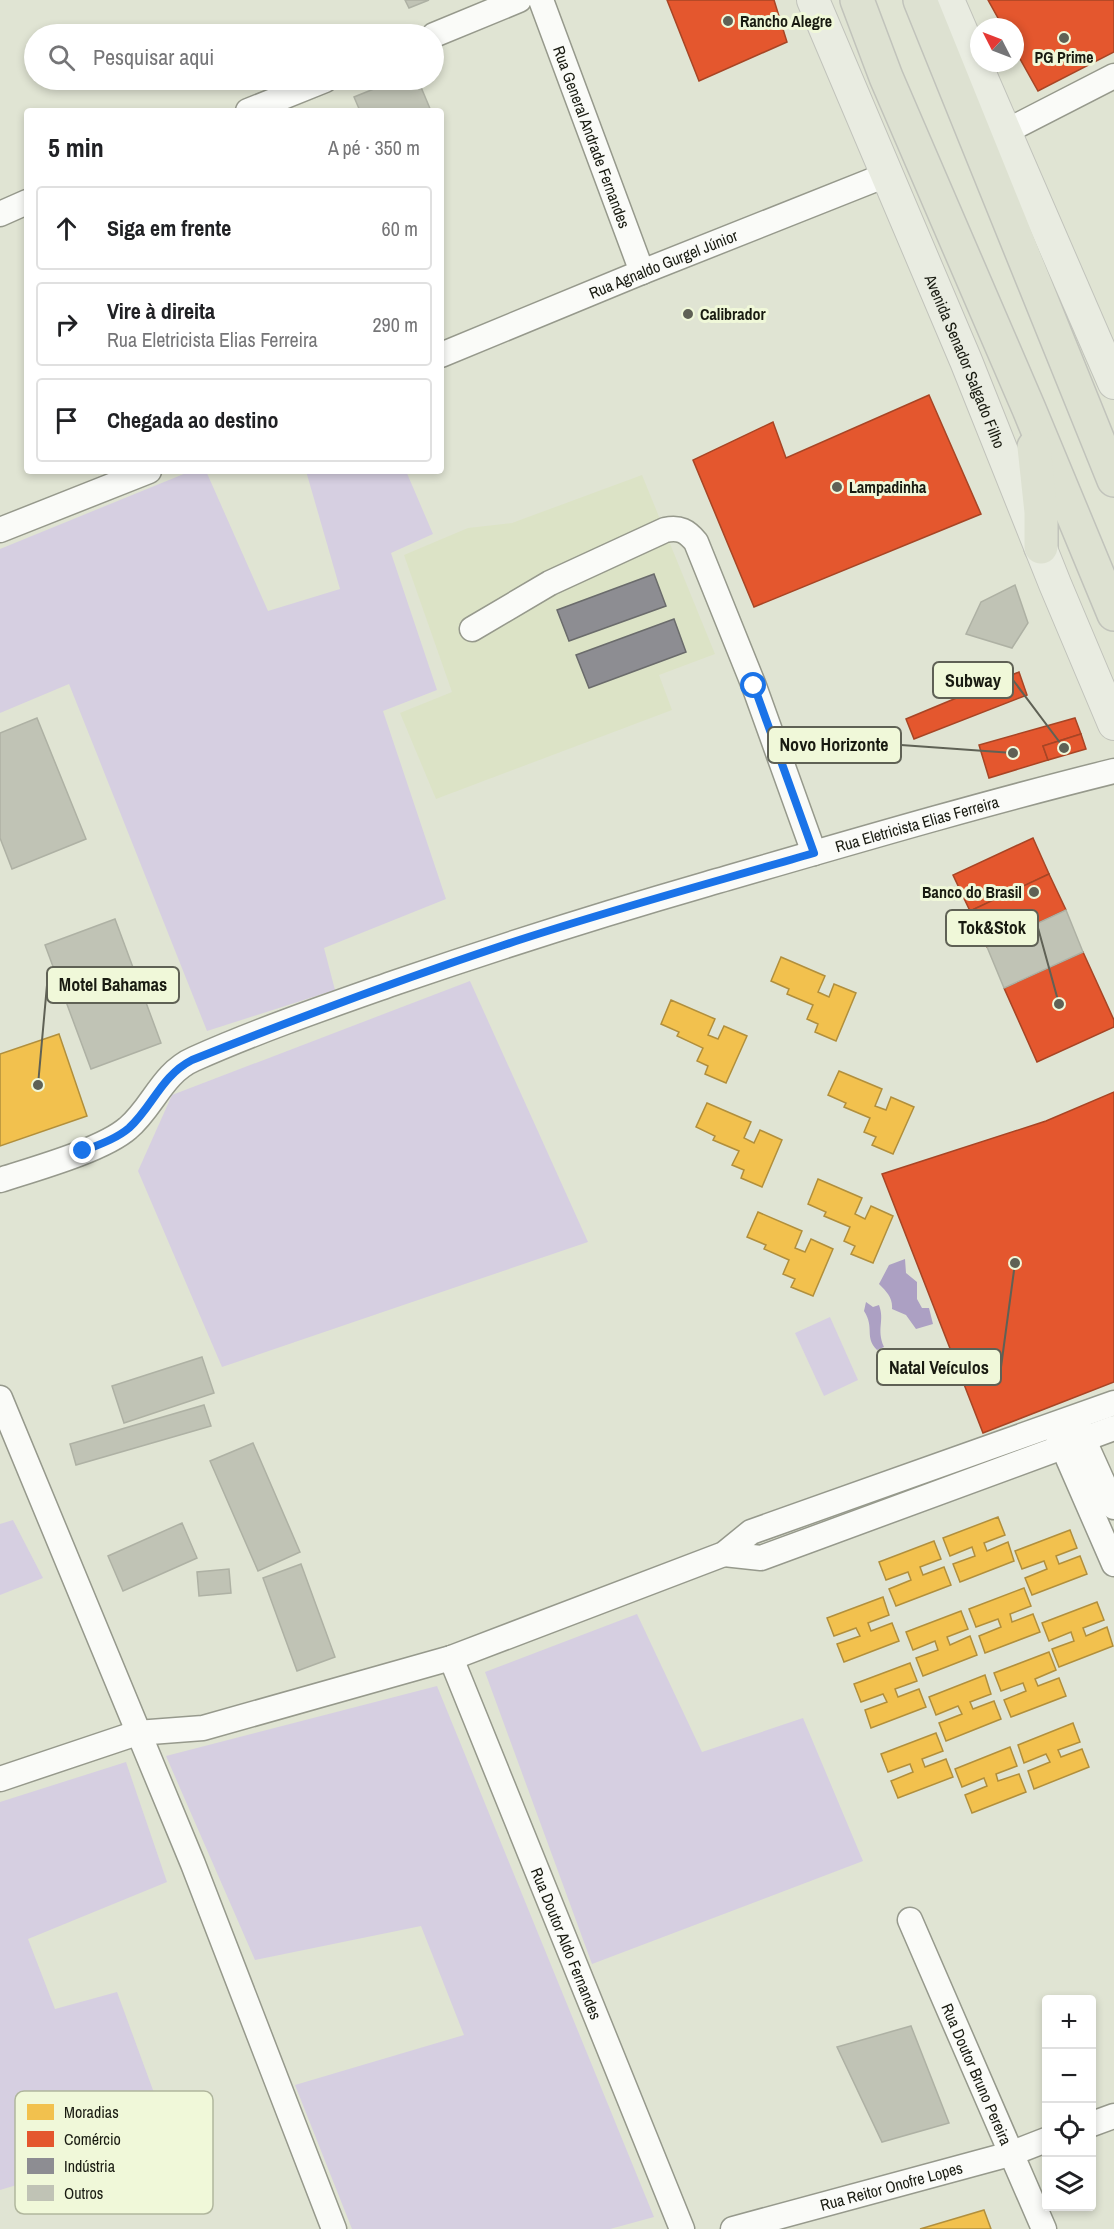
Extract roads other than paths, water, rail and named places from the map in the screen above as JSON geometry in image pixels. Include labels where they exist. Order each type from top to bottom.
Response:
[{"type":"highway","points":[[857,0],[895,98],[1114,614]]},
{"type":"highway","points":[[920,0],[1114,480]]},
{"type":"highway","points":[[1029,410],[1041,512],[1041,547]]},
{"type":"main road","name":"Avenida Senador Salgado Filho","points":[[813,0],[966,361],[1114,723]]},
{"type":"main road","points":[[948,0],[1114,383]]},
{"type":"street","points":[[444,31],[519,0]]},
{"type":"street","name":"Rua General Andrade Fernandes","points":[[541,0],[642,272]]},
{"type":"street","points":[[1005,132],[1114,76]]},
{"type":"street","points":[[255,108],[300,90]]},
{"type":"street","name":"Rua Agnaldo Gurgel Júnior","points":[[444,354],[886,175]]},
{"type":"street","points":[[0,214],[24,203]]},
{"type":"street","points":[[0,531],[142,474]]},
{"type":"street","points":[[472,629],[550,583],[665,530],[676,528],[688,532],[696,542],[754,686],[814,853]]},
{"type":"street","name":"Rua Eletricista Elias Ferreira","points":[[0,1180],[83,1151],[118,1136],[137,1119],[167,1079],[184,1064],[332,1005],[504,945],[599,915],[981,804],[1114,771]]},
{"type":"street","points":[[0,1398],[193,1864],[334,2229]]},
{"type":"street","points":[[1068,1432],[1114,1403]]},
{"type":"street","points":[[0,1779],[138,1732],[203,1728],[450,1658],[724,1554],[751,1532],[1068,1432],[1114,1428]]},
{"type":"street","points":[[1068,1432],[1114,1507]]},
{"type":"street","points":[[1068,1432],[1114,1564]]},
{"type":"street","name":"Rua Doutor Aldo Fernandes","points":[[450,1658],[682,2229]]},
{"type":"street","name":"Rua Doutor Bruno Pereira","points":[[910,1920],[1044,2229]]},
{"type":"street","points":[[1096,2123],[1114,2116]]},
{"type":"street","name":"Rua Reitor Onofre Lopes","points":[[733,2229],[1010,2154],[1042,2142]]},
{"type":"place","name":"Rancho Alegre","points":[[728,21]]},
{"type":"place","name":"PG Prime","points":[[1064,38]]},
{"type":"place","name":"Calibrador","points":[[688,314]]},
{"type":"place","name":"Lampadinha","points":[[837,487]]},
{"type":"place","name":"Subway","points":[[1064,748]]},
{"type":"place","name":"Novo Horizonte","points":[[1013,753]]},
{"type":"place","name":"Banco do Brasil","points":[[1034,892]]},
{"type":"place","name":"Tok&Stok","points":[[1059,1004]]},
{"type":"place","name":"Motel Bahamas","points":[[38,1085]]},
{"type":"place","name":"Natal Veículos","points":[[1015,1263]]}]
